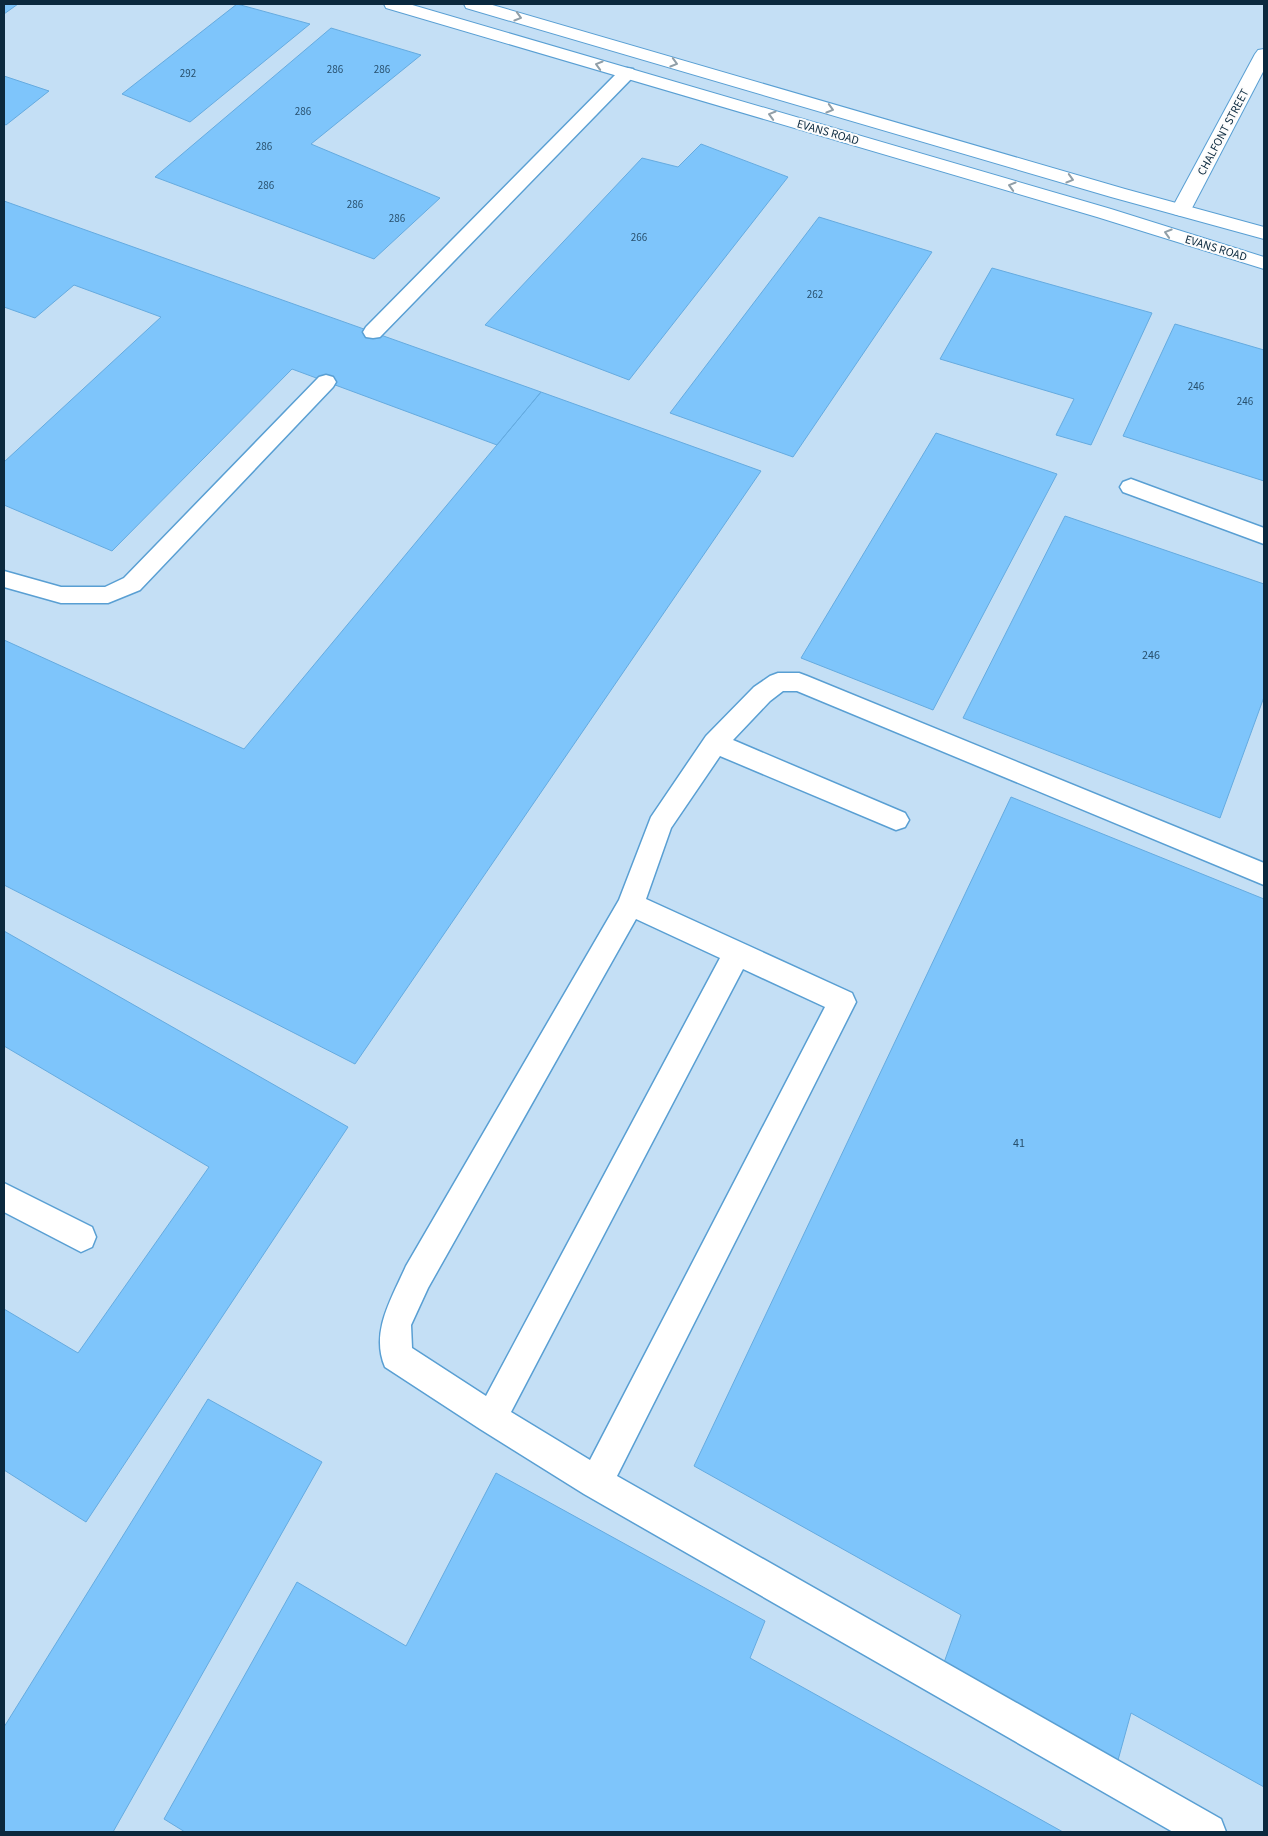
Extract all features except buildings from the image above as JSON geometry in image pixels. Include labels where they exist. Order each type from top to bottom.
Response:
[{"type":"main road","name":"EVANS ROAD","points":[[392,4],[1104,213],[1264,263]]},
{"type":"main road","name":"EVANS ROAD","points":[[472,4],[1264,233]]},
{"type":"main road","name":"CHALFONT STREET","points":[[1181,210],[1264,54]]},
{"type":"lane","points":[[373,332],[627,73]]},
{"type":"lane","points":[[4,579],[61,595],[108,595],[132,584],[326,382]]},
{"type":"lane","points":[[1131,487],[1264,536]]},
{"type":"lane","points":[[1208,1832],[596,1482],[491,1418],[396,1356],[396,1325],[403,1306],[422,1268],[631,904],[660,824],[715,743],[778,682],[799,682],[1264,874]]},
{"type":"lane","points":[[715,743],[896,820]]},
{"type":"lane","points":[[596,1482],[842,1002],[631,904]]},
{"type":"lane","points":[[491,1418],[737,953]]},
{"type":"lane","points":[[4,1197],[81,1237]]}]
